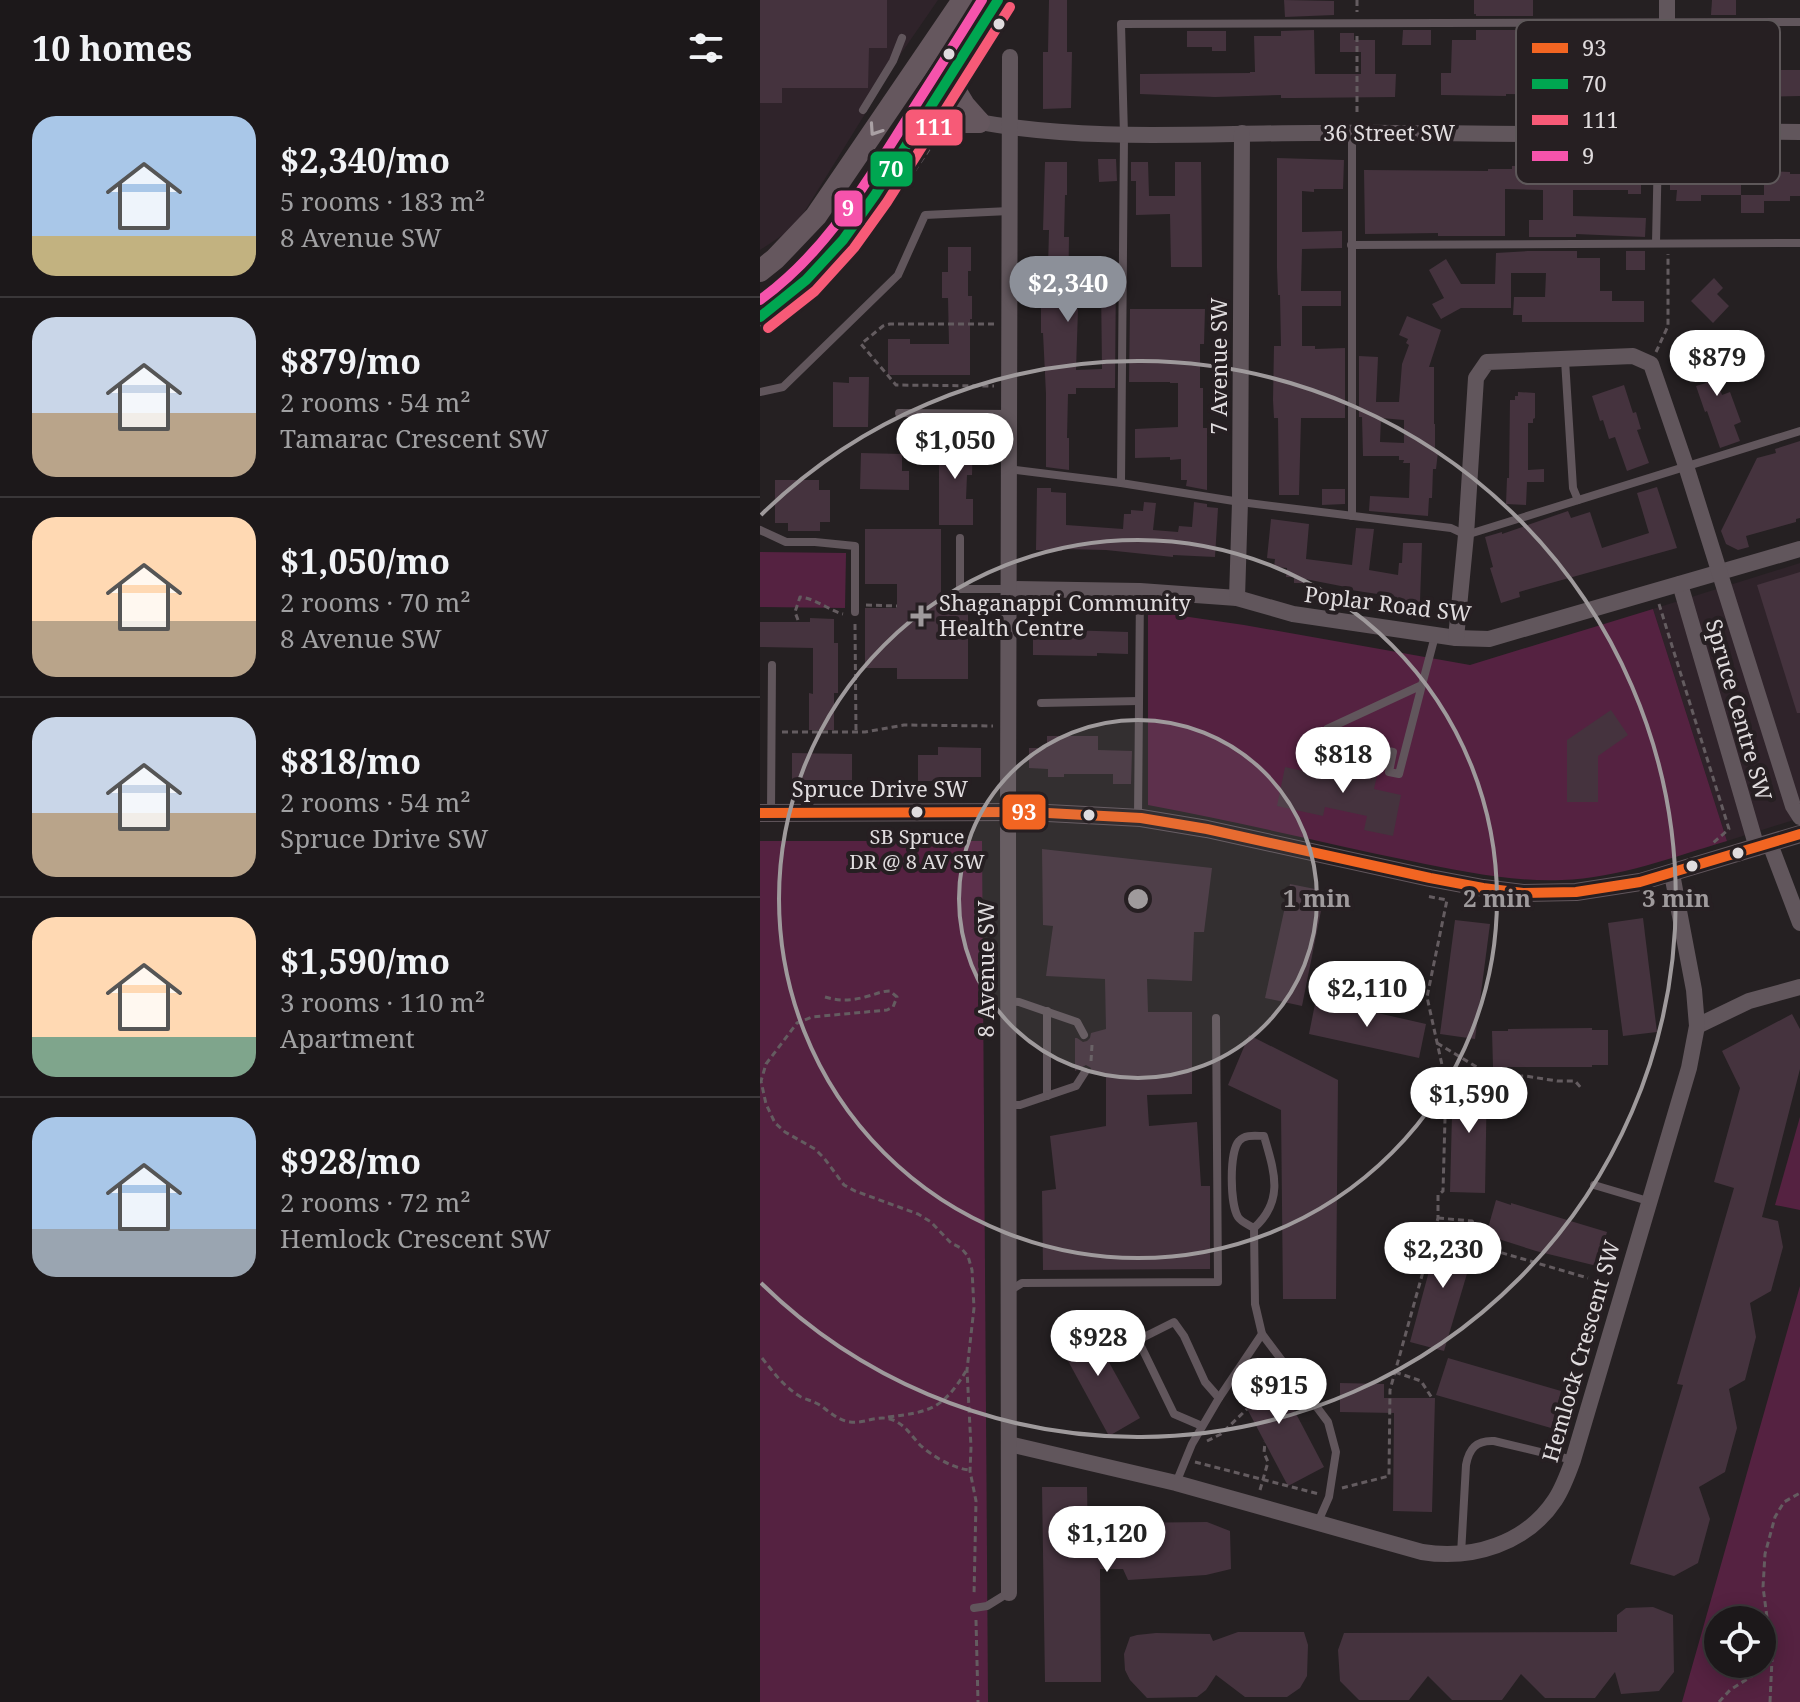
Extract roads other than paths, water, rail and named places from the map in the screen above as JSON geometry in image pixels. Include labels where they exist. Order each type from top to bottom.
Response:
[{"type":"main road","points":[[919,65],[925,38],[945,0]]},
{"type":"main road","points":[[760,271],[816,216],[963,0]]},
{"type":"main road","points":[[760,317],[828,260],[864,213],[998,0]]},
{"type":"main road","points":[[949,80],[979,122]]},
{"type":"main road","name":"36 Street SW","points":[[916,131],[950,122],[979,122]]},
{"type":"street","name":"8 Avenue SW","points":[[1009,1593],[1010,57]]},
{"type":"street","name":"36 Street SW","points":[[979,122],[1124,135],[1355,127],[1516,133]]},
{"type":"street","name":"36 Street SW","points":[[1780,132],[1800,132]]},
{"type":"street","name":"7 Avenue SW","points":[[1237,598],[1242,133]]},
{"type":"street","name":"Spruce Centre SW","points":[[1565,359],[1633,356],[1651,364],[1793,806],[1800,817]]},
{"type":"street","points":[[1456,638],[1476,378],[1487,362],[1565,359]]},
{"type":"street","name":"Poplar Road SW","points":[[1008,589],[1140,591],[1237,598],[1293,614],[1456,638],[1489,639],[1800,549]]},
{"type":"street","name":"Spruce Centre SW","points":[[1680,584],[1764,846],[1800,923]]},
{"type":"street","name":"Spruce Drive SW","points":[[766,813],[1008,812],[1138,818],[1207,829],[1443,881],[1523,893],[1576,892],[1640,882],[1800,834]]},
{"type":"street","name":"Hemlock Crescent SW","points":[[1009,1444],[1176,1483],[1422,1552],[1461,1555],[1483,1550],[1507,1541],[1532,1525],[1564,1485],[1573,1460],[1689,1068],[1697,1026],[1694,990],[1672,874]]},
{"type":"street","points":[[1697,1026],[1749,1001],[1800,987]]},
{"type":"lane","points":[[1121,483],[1124,135],[1121,24],[1516,22]]},
{"type":"lane","points":[[1780,22],[1800,22]]},
{"type":"lane","points":[[863,110],[893,61],[902,38]]},
{"type":"lane","points":[[1352,516],[1351,245],[1355,127]]},
{"type":"lane","points":[[1656,243],[1657,184]]},
{"type":"lane","points":[[760,392],[783,387],[898,275],[925,215],[1009,211]]},
{"type":"lane","points":[[1351,245],[1800,243]]},
{"type":"lane","points":[[1565,359],[1573,488],[1578,500]]},
{"type":"lane","points":[[899,413],[1009,414]]},
{"type":"lane","points":[[1008,469],[1451,528],[1466,535],[1800,431]]},
{"type":"lane","points":[[760,530],[786,542],[855,546],[858,609]]},
{"type":"lane","points":[[960,538],[960,589],[1008,589]]},
{"type":"lane","points":[[1138,818],[1140,591]]},
{"type":"lane","points":[[1422,685],[1327,729],[1318,758],[1338,762],[1343,741],[1393,752],[1389,772],[1399,774],[1435,635]]},
{"type":"lane","points":[[766,813],[772,665]]},
{"type":"lane","points":[[1041,703],[1139,701]]},
{"type":"lane","points":[[1008,1001],[1077,1022],[1088,1036]]},
{"type":"lane","points":[[1047,1011],[1047,1096]]},
{"type":"lane","points":[[1008,1292],[1022,1283],[1218,1282],[1216,1018]]},
{"type":"lane","points":[[1008,1105],[1020,1105],[1076,1086],[1085,1072]]},
{"type":"lane","points":[[1254,1228],[1239,1219],[1234,1204],[1232,1167],[1240,1140],[1248,1136],[1264,1136],[1274,1174],[1274,1200],[1266,1217],[1254,1228],[1255,1304],[1262,1334],[1328,1422],[1336,1452],[1329,1497],[1318,1522]]},
{"type":"lane","points":[[1594,1185],[1648,1201]]},
{"type":"lane","points":[[1202,1426],[1174,1414],[1138,1340],[1174,1322],[1184,1336],[1205,1382],[1219,1398]]},
{"type":"lane","points":[[1176,1483],[1202,1426],[1262,1334]]},
{"type":"lane","points":[[1461,1555],[1466,1465],[1475,1445],[1481,1441],[1494,1441],[1573,1460]]},
{"type":"lane","points":[[974,1608],[987,1606],[1009,1593]]},
{"type":"place","name":"Shaganappi Community Health Centre","points":[[921,616]]},
{"type":"place","name":"SB Spruce DR @ 8 AV SW","points":[[917,812]]}]
